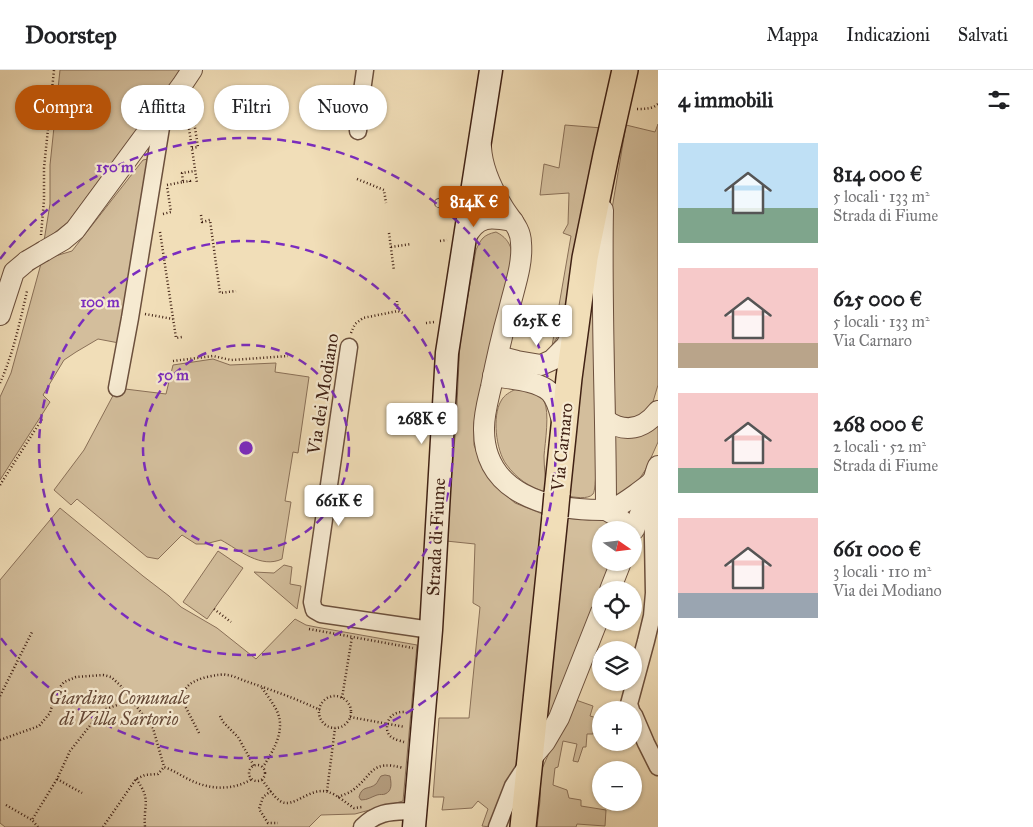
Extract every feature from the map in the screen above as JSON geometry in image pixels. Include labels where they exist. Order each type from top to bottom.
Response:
[{"type":"main road","name":"Strada di Fiume","points":[[414,819],[431,630],[447,353],[491,70]]},
{"type":"main road","name":"Via Carnaro","points":[[523,827],[575,329],[585,258],[625,70]]},
{"type":"street","points":[[363,85],[365,70]]},
{"type":"street","points":[[0,315],[14,272],[27,261],[42,243],[63,240],[75,230],[149,130]]},
{"type":"street","points":[[117,388],[161,130]]},
{"type":"street","points":[[481,141],[485,170],[504,216]]},
{"type":"street","points":[[606,155],[602,262],[606,510]]},
{"type":"street","points":[[470,205],[484,201],[519,229],[522,242],[521,254],[493,376],[484,428],[489,457],[496,472],[520,493],[543,502],[569,508],[606,510],[616,507],[656,480]]},
{"type":"street","points":[[466,237],[475,224],[483,220],[504,216]]},
{"type":"street","points":[[498,356],[541,365],[552,360],[566,346],[575,329]]},
{"type":"street","name":"Via dei Modiano","points":[[349,347],[312,606],[314,610],[321,614],[431,630]]},
{"type":"street","points":[[493,376],[522,380],[538,385],[550,392],[556,403],[564,428]]},
{"type":"street","points":[[606,420],[614,426],[627,429],[639,426],[652,419],[658,411]]},
{"type":"street","points":[[638,521],[656,480]]},
{"type":"street","points":[[630,701],[652,616],[656,480]]},
{"type":"street","points":[[606,510],[623,521]]},
{"type":"street","points":[[497,827],[512,786],[545,742],[559,718],[593,631]]},
{"type":"street","points":[[642,734],[658,767]]},
{"type":"street","points":[[362,827],[375,815],[392,812],[414,819]]},
{"type":"lane","points":[[438,203],[460,201],[470,205]]},
{"type":"path","points":[[42,243],[44,168],[54,70]]},
{"type":"path","points":[[187,77],[192,148],[197,183]]},
{"type":"path","points":[[637,109],[654,107],[658,104]]},
{"type":"path","points":[[192,148],[198,148],[195,130]]},
{"type":"path","points":[[184,182],[182,173],[195,171]]},
{"type":"path","points":[[356,179],[384,190],[386,203]]},
{"type":"path","points":[[157,215],[171,212],[167,185],[190,181],[190,184]]},
{"type":"path","points":[[201,215],[202,222],[210,220],[220,293],[236,291]]},
{"type":"path","points":[[160,230],[176,338],[182,337]]},
{"type":"path","points":[[389,233],[394,271]]},
{"type":"path","points":[[162,243],[167,241]]},
{"type":"path","points":[[391,247],[411,244]]},
{"type":"path","points":[[167,280],[173,279]]},
{"type":"path","points":[[0,383],[18,329],[28,284]]},
{"type":"path","points":[[397,301],[398,311],[403,313]]},
{"type":"path","points":[[172,311],[178,310]]},
{"type":"path","name":"Via dei Modiano","points":[[349,347],[355,324],[363,318],[398,311]]},
{"type":"path","points":[[143,314],[173,319]]},
{"type":"path","points":[[173,361],[214,356],[231,360],[288,356]]},
{"type":"path","points":[[0,484],[42,419]]},
{"type":"path","points":[[214,610],[231,622]]},
{"type":"path","points":[[309,629],[415,648]]},
{"type":"path","points":[[0,696],[32,632]]},
{"type":"path","points":[[342,698],[352,636]]},
{"type":"path","points":[[0,740],[40,726],[50,713],[59,688],[64,682],[76,677],[103,675],[111,677],[120,685],[153,728],[164,767]]},
{"type":"path","points":[[199,733],[183,702],[182,696],[190,684],[198,679],[226,675],[261,686],[320,710]]},
{"type":"path","points":[[261,686],[276,709],[280,724],[277,742],[263,767]]},
{"type":"path","points":[[332,697],[342,698],[348,704],[351,713],[350,717],[344,725],[335,728],[330,727],[322,720],[320,710],[328,699],[332,697]]},
{"type":"path","points":[[32,820],[57,779],[70,751],[96,718],[106,709],[131,700]]},
{"type":"path","points":[[407,743],[392,738],[388,732],[387,724],[388,719],[393,715],[399,712],[409,712]]},
{"type":"path","points":[[220,716],[223,722],[238,737],[254,766]]},
{"type":"path","points":[[350,717],[398,726]]},
{"type":"path","points":[[326,791],[335,728]]},
{"type":"path","points":[[338,797],[352,792],[377,767],[385,765],[404,769],[405,760]]},
{"type":"path","points":[[252,779],[249,772],[254,766],[258,765],[263,767],[266,773],[262,780]]},
{"type":"path","points":[[164,767],[189,780],[216,788],[228,788],[243,784],[252,779],[262,780]]},
{"type":"path","points":[[103,827],[136,780],[145,775],[158,774],[164,767]]},
{"type":"path","points":[[57,779],[82,793]]},
{"type":"path","points":[[136,780],[146,794],[145,827]]},
{"type":"path","points":[[262,780],[280,801],[289,804],[311,793],[326,791],[354,808],[364,806]]},
{"type":"path","points":[[271,791],[263,798],[259,809],[268,823],[278,823]]},
{"type":"path","points":[[6,804],[32,820],[38,827]]},
{"type":"green space","points":[[60,70],[181,70],[170,85],[121,85],[121,130],[136,130],[68,222],[44,241],[50,204],[50,165],[54,130],[111,130],[111,85],[58,85]]},
{"type":"green space","points":[[658,124],[658,385],[648,413],[625,423],[615,418],[611,215],[626,125],[655,132]]},
{"type":"green space","points":[[565,125],[602,128],[564,326],[552,346],[571,236],[563,233],[568,224],[569,193],[540,195],[544,164],[559,168]]},
{"type":"green space","points":[[148,159],[119,343],[98,339],[64,360],[43,395],[50,402],[0,480],[0,397],[11,373],[42,260],[72,251],[143,160]]},
{"type":"green space","points":[[496,232],[509,244],[512,254],[512,266],[474,423],[474,445],[483,469],[496,487],[515,503],[545,515],[523,759],[506,782],[490,827],[482,826],[488,809],[478,801],[472,808],[442,810],[444,797],[433,797],[439,718],[469,718],[480,607],[473,603],[475,544],[446,541],[456,425],[460,341],[476,250],[483,238]]},
{"type":"green space","points":[[589,294],[593,307],[596,465],[593,494],[581,498],[567,496]]},
{"type":"green space","points":[[213,359],[230,365],[276,363],[275,372],[309,377],[298,453],[293,452],[285,501],[291,502],[282,559],[266,562],[250,557],[221,540],[196,544],[182,535],[158,559],[147,557],[77,499],[71,505],[54,490],[84,450],[117,388],[166,394],[173,365]]},
{"type":"green space","points":[[516,389],[536,393],[542,398],[546,406],[547,428],[544,456],[546,492],[534,488],[514,474],[506,464],[500,450],[496,433],[498,407],[504,397]]},
{"type":"green space","points":[[658,423],[658,442],[646,469],[638,481],[618,498],[614,495],[612,433]]},
{"type":"green space","name":"Giardino Comunale di Villa Sartorio","points":[[60,508],[181,607],[217,628],[256,659],[295,619],[306,625],[417,645],[403,801],[355,814],[321,815],[309,827],[5,827],[0,823],[0,580]]},
{"type":"green space","points":[[564,518],[606,520],[607,521],[592,521],[592,571],[610,571],[605,581],[592,581],[592,613],[545,726]]},
{"type":"green space","points":[[218,551],[243,568],[207,619],[183,602]]},
{"type":"green space","points":[[284,565],[292,567],[290,584],[301,586],[297,609],[254,572],[274,573]]},
{"type":"green space","points":[[573,699],[592,706],[590,716],[592,717],[592,734],[587,734],[586,747],[583,747],[578,762],[573,761],[577,744],[563,741],[558,767],[555,768],[553,785],[567,790],[569,798],[581,800],[581,806],[592,808],[592,811],[606,811],[605,826],[577,824],[576,827],[537,827],[541,771]]},
{"type":"shaded area","points":[[381,776],[390,776],[391,786],[388,793],[361,800],[359,797],[360,793],[366,788],[373,786]]}]
